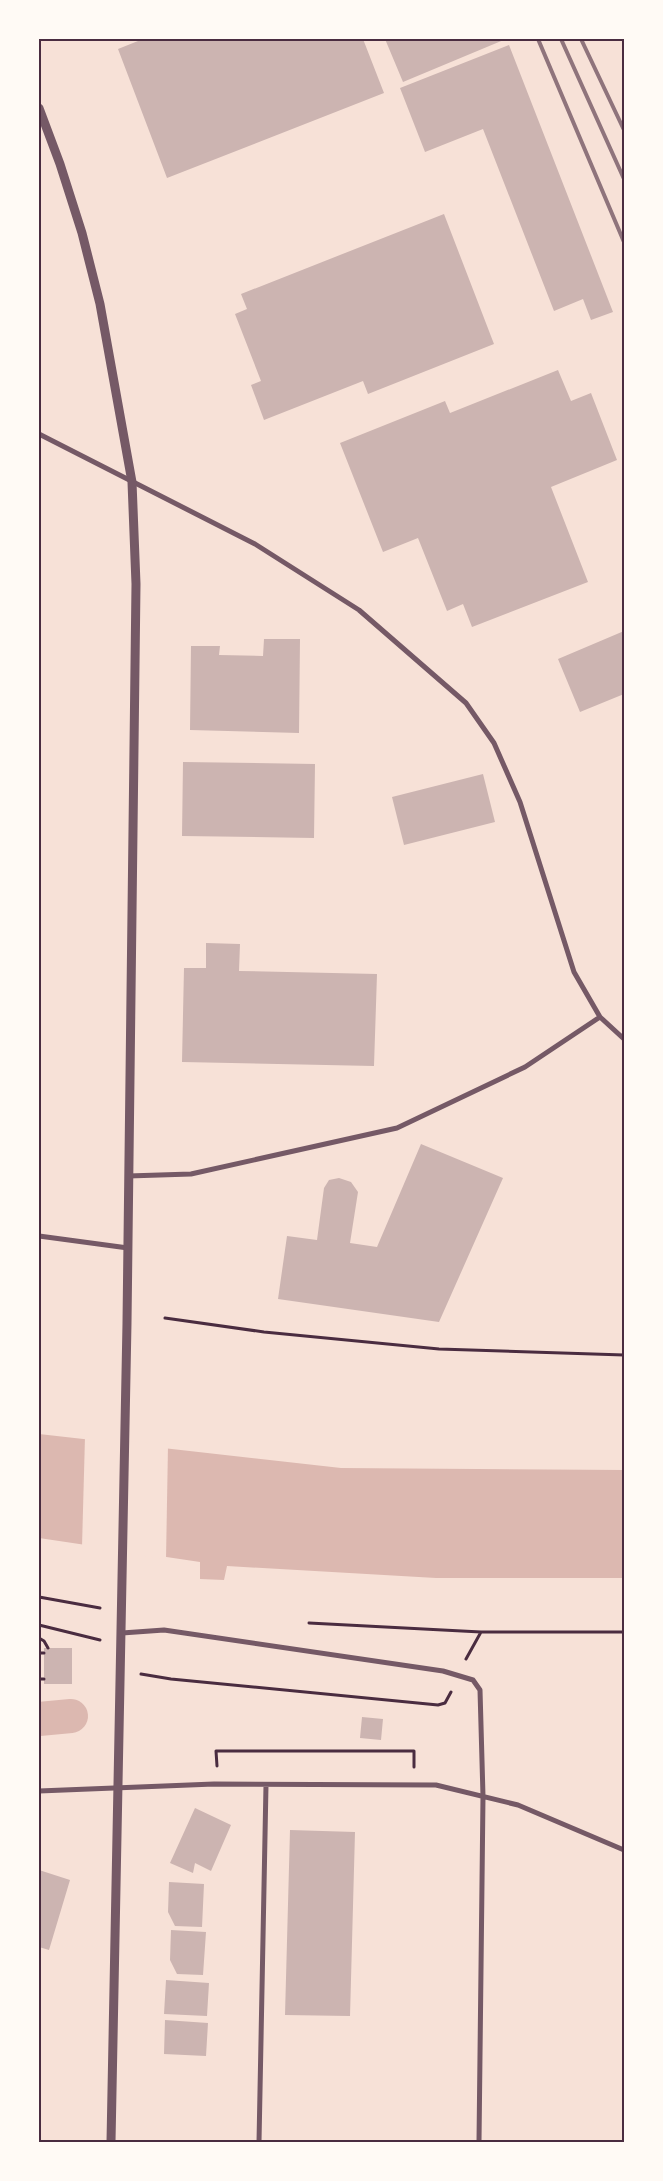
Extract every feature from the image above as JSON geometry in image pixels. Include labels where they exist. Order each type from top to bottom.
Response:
[{"type":"street","points":[[39,108],[60,164],[79,224],[100,304],[132,482],[136,584],[127,1323],[111,2142]]},
{"type":"street","points":[[39,434],[255,544],[359,610],[466,703],[494,743],[520,802],[574,972],[600,1017],[624,1039]]},
{"type":"street","points":[[128,1176],[191,1174],[397,1128],[525,1067],[600,1017]]},
{"type":"street","points":[[39,1236],[128,1248]]},
{"type":"street","points":[[122,1632],[164,1630],[443,1671],[473,1680],[480,1690],[483,1796],[479,2142]]},
{"type":"street","points":[[39,1791],[214,1784],[436,1785],[518,1805],[624,1850]]},
{"type":"street","points":[[259,2142],[266,1785]]},
{"type":"path","points":[[165,1318],[264,1332],[439,1349],[624,1355]]},
{"type":"path","points":[[39,1597],[101,1608],[100,1616]]},
{"type":"path","points":[[309,1623],[481,1632],[624,1632]]},
{"type":"path","points":[[39,1624],[99,1639]]},
{"type":"path","points":[[100,1632],[99,1639],[104,1647]]},
{"type":"path","points":[[467,1656],[481,1632]]},
{"type":"path","points":[[39,1638],[44,1641],[48,1648]]},
{"type":"path","points":[[39,1653],[44,1653]]},
{"type":"path","points":[[136,1674],[438,1705],[445,1703],[450,1696]]},
{"type":"path","points":[[39,1679],[44,1680]]},
{"type":"path","points":[[214,1784],[217,1765],[216,1750],[414,1751],[414,1784]]},
{"type":"shaded area","points":[[39,1434],[341,1468],[624,1470],[624,1578],[436,1578],[227,1566],[224,1580],[200,1579],[200,1562],[39,1538]]},
{"type":"pier","points":[[85,1437],[168,1445],[166,1559],[82,1547]]},
{"type":"building","points":[[143,39],[363,39],[384,93],[167,178],[118,49]]},
{"type":"building","points":[[385,39],[413,39],[414,41],[419,39],[506,39],[403,82]]},
{"type":"building","points":[[509,45],[613,312],[591,320],[583,299],[554,311],[483,129],[425,152],[400,88]]},
{"type":"building","points":[[444,214],[494,344],[368,394],[363,381],[264,420],[251,385],[261,381],[235,314],[247,309],[241,294]]},
{"type":"building","points":[[558,370],[571,401],[591,393],[617,460],[551,487],[588,582],[472,627],[463,604],[447,611],[418,538],[383,552],[340,443],[445,401],[450,413]]},
{"type":"building","points":[[624,631],[624,694],[580,712],[558,659]]},
{"type":"building","points":[[264,639],[300,639],[299,733],[190,730],[191,646],[220,646],[219,655],[263,656]]},
{"type":"building","points":[[183,762],[315,764],[314,838],[182,836]]},
{"type":"building","points":[[483,774],[495,822],[404,845],[392,797]]},
{"type":"building","points":[[206,943],[240,944],[239,971],[377,974],[374,1066],[182,1062],[184,968],[206,968]]},
{"type":"building","points":[[421,1144],[503,1178],[439,1322],[278,1299],[287,1236],[317,1240],[324,1188],[329,1180],[339,1178],[351,1182],[358,1192],[350,1243],[377,1247]]},
{"type":"building","points":[[44,1648],[72,1648],[72,1684],[44,1684]]},
{"type":"building","points":[[362,1717],[383,1719],[381,1740],[360,1738]]},
{"type":"building","points":[[195,1808],[231,1825],[211,1871],[195,1863],[193,1873],[170,1863]]},
{"type":"building","points":[[290,1830],[355,1832],[350,2016],[285,2015]]},
{"type":"building","points":[[39,1870],[70,1880],[49,1950],[39,1947]]},
{"type":"building","points":[[169,1882],[204,1884],[202,1927],[175,1926],[168,1912]]},
{"type":"building","points":[[171,1930],[206,1932],[203,1975],[177,1974],[170,1960]]},
{"type":"building","points":[[166,1980],[209,1983],[207,2016],[164,2014]]},
{"type":"building","points":[[165,2020],[208,2023],[206,2056],[164,2054]]},
{"type":"waterway","points":[[39,1719],[71,1716]]},
{"type":"railway","points":[[538,39],[624,242]]},
{"type":"railway","points":[[561,39],[624,179]]},
{"type":"railway","points":[[581,39],[624,130]]}]
